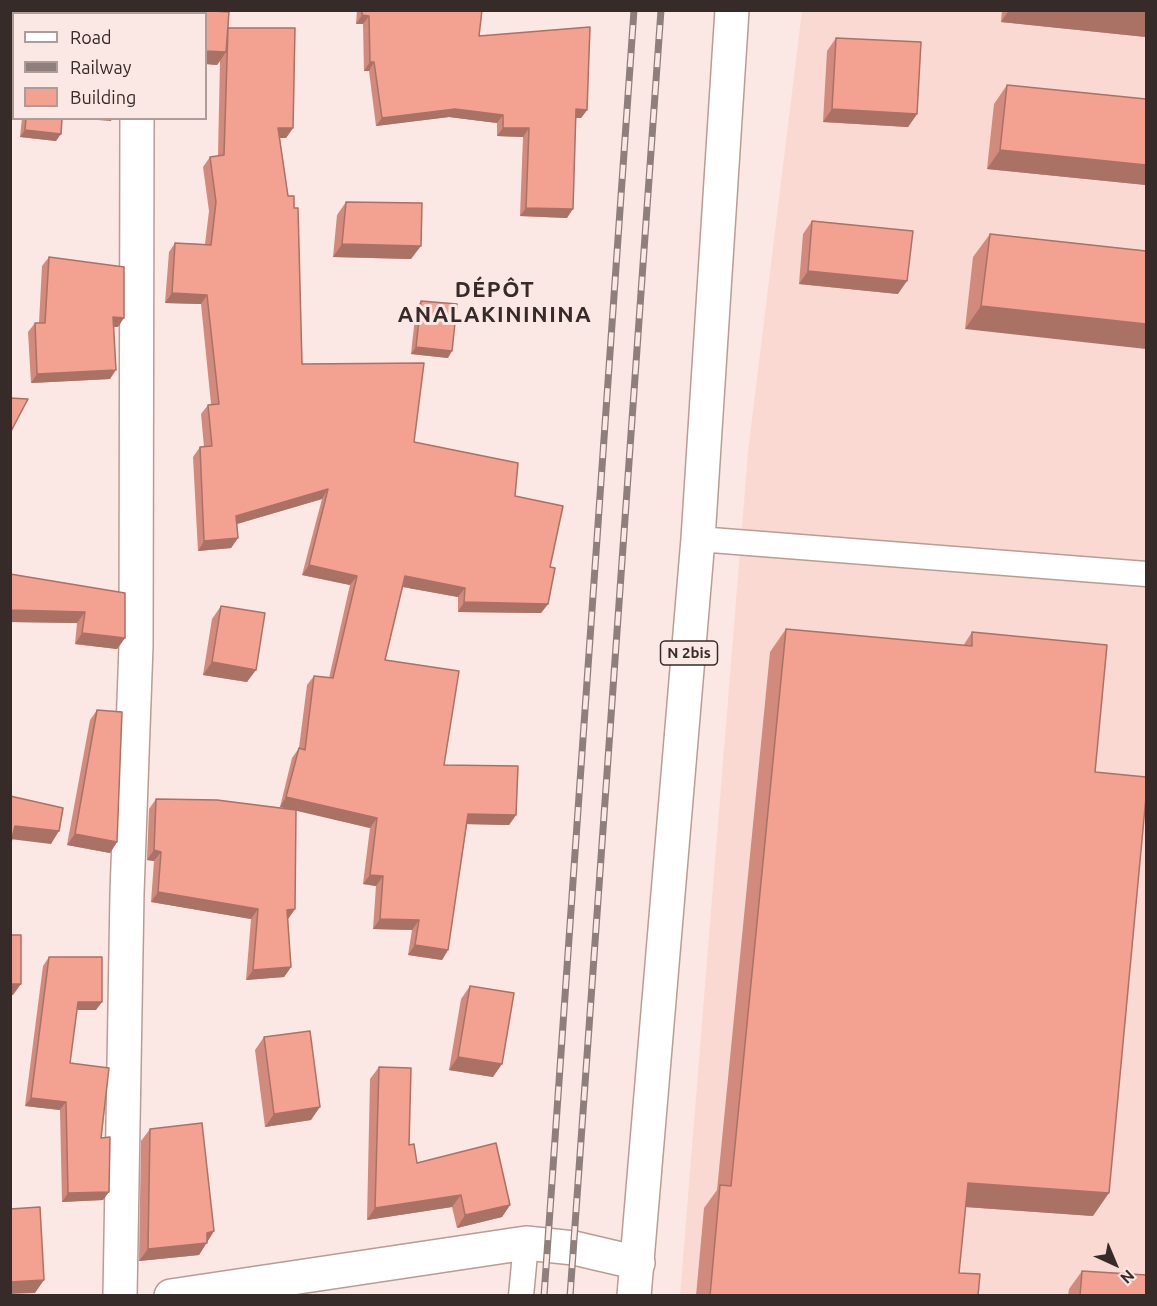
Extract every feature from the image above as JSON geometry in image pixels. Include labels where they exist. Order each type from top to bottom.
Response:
[{"type":"street","name":"N 2bis","points":[[634,1296],[698,539],[732,10]]},
{"type":"street","points":[[120,1296],[127,893],[136,646],[137,120]]},
{"type":"street","points":[[171,1296],[526,1243],[574,1248],[638,1263]]},
{"type":"lane","points":[[698,539],[1146,574]]},
{"type":"lane","points":[[521,1296],[526,1243]]},
{"type":"shaded area","points":[[802,11],[1146,11],[1146,1295],[680,1296],[748,452]]},
{"type":"building","points":[[173,10],[196,10],[229,12],[226,52],[207,51],[207,12],[172,12]]},
{"type":"building","points":[[362,10],[482,10],[479,36],[590,27],[587,110],[576,109],[573,209],[526,208],[529,128],[503,128],[503,115],[455,109],[382,118],[374,62],[370,62],[369,16],[362,15]]},
{"type":"building","points":[[228,28],[295,28],[293,128],[278,128],[288,196],[294,196],[294,208],[298,208],[302,364],[424,363],[414,442],[518,463],[515,496],[563,506],[550,567],[555,568],[548,604],[464,602],[465,588],[405,576],[385,660],[459,671],[444,765],[518,766],[516,815],[468,814],[448,950],[415,945],[419,920],[380,919],[383,876],[370,875],[377,818],[286,797],[299,748],[305,750],[314,676],[333,678],[357,576],[309,565],[328,489],[236,516],[238,538],[204,541],[200,447],[212,446],[208,405],[219,404],[207,295],[172,293],[175,243],[211,245],[216,202],[210,157],[224,155]]},
{"type":"building","points":[[836,38],[921,42],[917,114],[832,109]]},
{"type":"building","points":[[1007,85],[1146,99],[1146,165],[1000,150]]},
{"type":"building","points":[[26,120],[62,120],[61,134],[25,130]]},
{"type":"building","points":[[346,202],[422,203],[421,246],[342,244]]},
{"type":"building","points":[[812,221],[913,231],[907,281],[808,271]]},
{"type":"building","points":[[990,234],[1146,251],[1146,324],[981,306]]},
{"type":"building","points":[[49,257],[124,267],[124,318],[113,317],[116,370],[37,374],[35,323],[45,323]]},
{"type":"building","points":[[421,301],[457,304],[452,351],[416,347]]},
{"type":"building","points":[[10,398],[28,399],[10,433]]},
{"type":"building","points":[[10,574],[125,593],[125,638],[82,633],[85,612],[10,610]]},
{"type":"building","points":[[221,606],[265,613],[256,670],[212,662]]},
{"type":"building","points":[[786,629],[972,646],[972,632],[1107,645],[1095,772],[1146,777],[1109,1193],[968,1183],[959,1273],[980,1274],[978,1296],[710,1296],[720,1185],[731,1186]]},
{"type":"building","points":[[97,710],[122,712],[117,842],[75,834]]},
{"type":"building","points":[[10,796],[63,808],[59,831],[15,826],[10,846]]},
{"type":"building","points":[[156,799],[217,800],[296,810],[295,909],[287,910],[291,967],[253,970],[258,909],[158,892],[161,852],[154,850]]},
{"type":"building","points":[[10,935],[21,935],[21,984],[10,984]]},
{"type":"building","points":[[49,957],[102,957],[102,1002],[78,1002],[70,1063],[109,1068],[101,1138],[110,1137],[109,1192],[68,1193],[66,1102],[31,1098]]},
{"type":"building","points":[[470,986],[514,993],[502,1064],[458,1057]]},
{"type":"building","points":[[310,1031],[320,1107],[274,1114],[264,1037]]},
{"type":"building","points":[[379,1067],[411,1068],[409,1145],[414,1144],[417,1163],[496,1143],[510,1205],[465,1215],[461,1195],[375,1208]]},
{"type":"building","points":[[202,1123],[214,1231],[207,1233],[207,1243],[148,1249],[150,1129]]},
{"type":"building","points":[[40,1207],[44,1280],[10,1282],[10,1209]]},
{"type":"building","points":[[1082,1271],[1146,1275],[1146,1296],[1080,1296]]},
{"type":"railway","points":[[544,1296],[634,10]]},
{"type":"railway","points":[[570,1296],[661,10]]},
{"type":"district","name":"DÉPÔT ANALAKINININA","points":[[495,302]]}]
